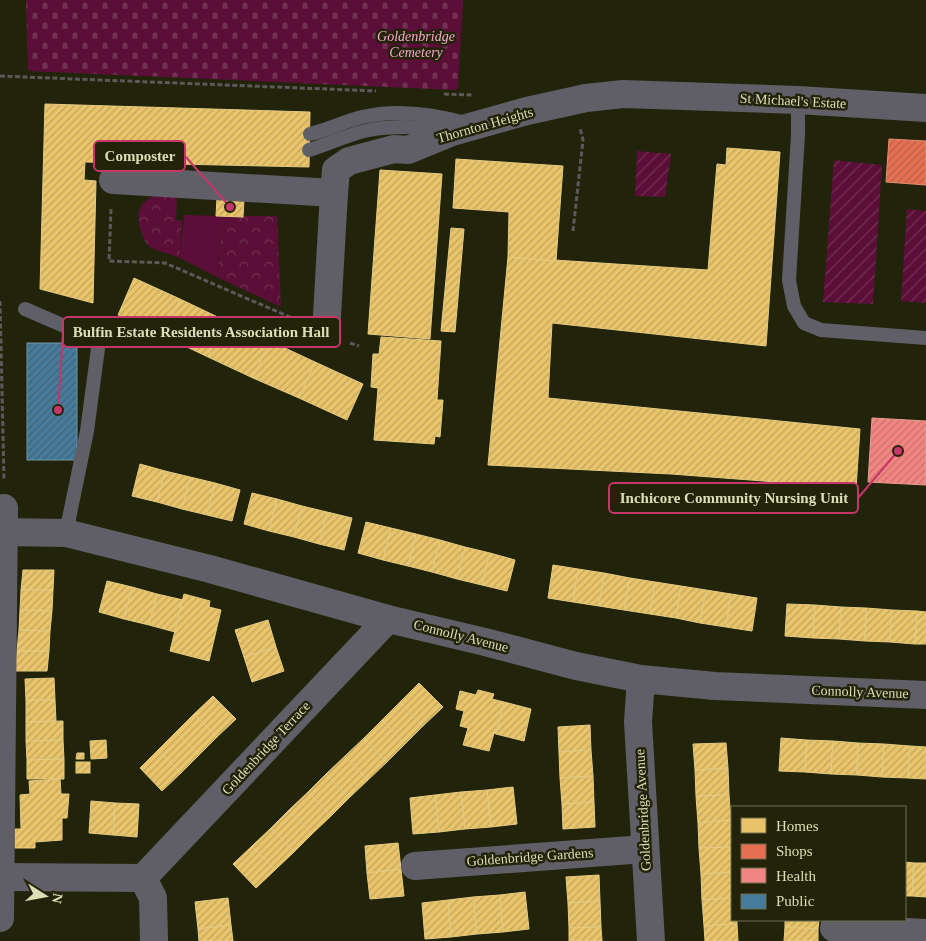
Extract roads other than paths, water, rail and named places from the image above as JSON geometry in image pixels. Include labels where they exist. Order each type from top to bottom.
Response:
[{"type":"street","name":"Thornton Heights","points":[[326,332],[336,170],[349,161],[394,149],[408,150],[463,129],[586,98],[623,94],[661,95]]},
{"type":"street","name":"St Michael's Estate","points":[[661,95],[798,100],[926,108]]},
{"type":"street","points":[[113,180],[334,193]]},
{"type":"street","name":"Connolly Avenue","points":[[1,877],[4,520],[66,533],[210,569],[388,619],[576,666],[641,679],[715,686],[926,695]]},
{"type":"street","name":"Goldenbridge Terrace","points":[[143,878],[388,619]]},
{"type":"street","name":"Goldenbridge Avenue","points":[[641,679],[638,722],[652,941]]},
{"type":"street","name":"Goldenbridge Gardens","points":[[415,866],[645,849]]},
{"type":"street","points":[[0,918],[1,877],[143,878],[153,898],[154,941]]},
{"type":"street","points":[[834,928],[926,933]]},
{"type":"lane","points":[[798,100],[798,135],[789,280],[794,306],[804,323],[822,330],[926,338]]},
{"type":"lane","points":[[310,134],[362,117],[394,113],[440,117],[463,129]]},
{"type":"lane","points":[[309,150],[369,130],[463,129]]},
{"type":"lane","points":[[24,309],[99,341],[87,431],[66,533]]},
{"type":"place","name":"Composter","points":[[230,207]]},
{"type":"place","name":"Bulfin Estate Residents Association Hall","points":[[58,410]]},
{"type":"place","name":"Inchicore Community Nursing Unit","points":[[898,451]]},
{"type":"park label","name":"Goldenbridge Cemetery","points":[[416,44]]}]
